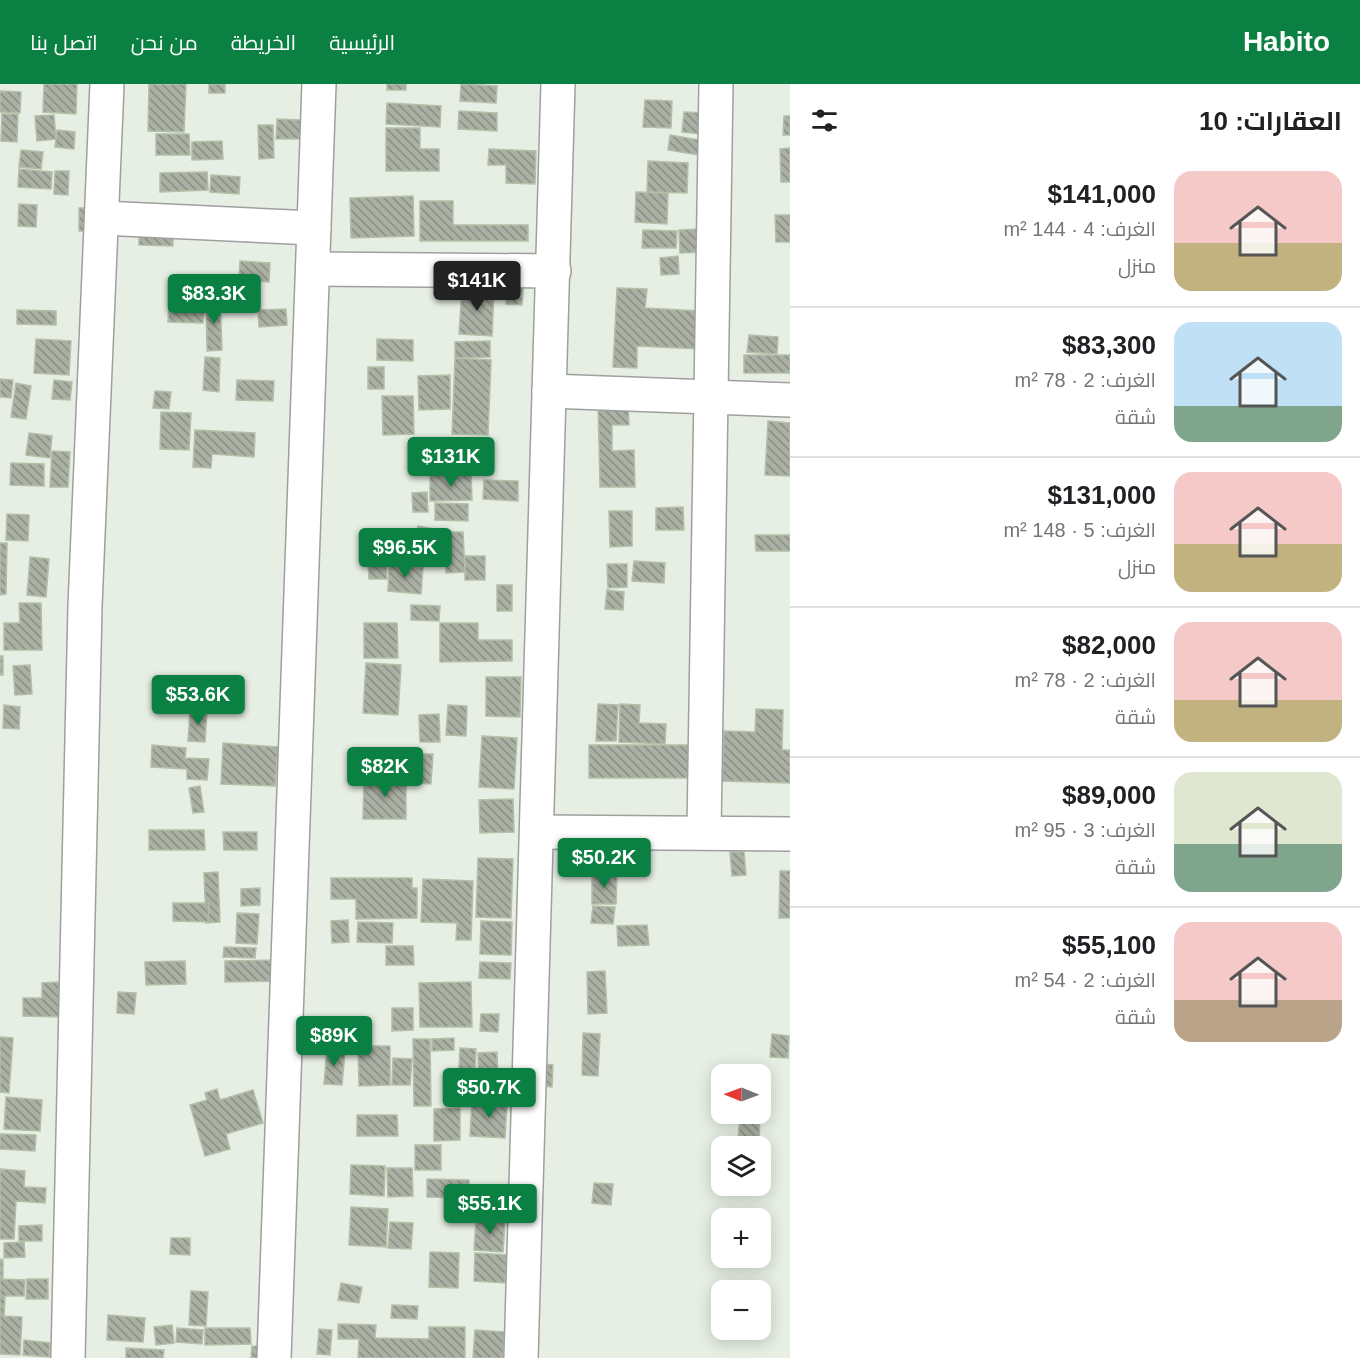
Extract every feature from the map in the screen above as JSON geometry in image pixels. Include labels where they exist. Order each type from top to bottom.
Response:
[{"type":"street","points":[[68,1358],[85,606],[107,84]]},
{"type":"street","points":[[274,1358],[319,84]]},
{"type":"street","points":[[521,1358],[558,84]]},
{"type":"street","points":[[704,831],[716,84]]},
{"type":"street","points":[[102,218],[314,228]]},
{"type":"street","points":[[313,269],[554,271]]},
{"type":"street","points":[[549,391],[712,399],[790,400]]},
{"type":"street","points":[[537,832],[704,831],[790,834]]},
{"type":"building","points":[[44,84],[77,84],[76,114],[43,112]]},
{"type":"building","points":[[149,84],[186,84],[184,132],[148,131]]},
{"type":"building","points":[[209,84],[225,84],[225,93],[209,93]]},
{"type":"building","points":[[387,84],[406,84],[406,90],[387,90]]},
{"type":"building","points":[[461,84],[497,86],[496,103],[460,101]]},
{"type":"building","points":[[0,91],[21,92],[20,113],[0,112]]},
{"type":"building","points":[[645,100],[672,101],[671,128],[643,127]]},
{"type":"building","points":[[387,103],[441,106],[440,127],[386,124]]},
{"type":"building","points":[[459,111],[497,113],[497,131],[458,129]]},
{"type":"building","points":[[684,112],[704,113],[702,134],[682,132]]},
{"type":"building","points":[[2,114],[18,114],[17,142],[1,141]]},
{"type":"building","points":[[54,115],[56,139],[37,141],[35,116]]},
{"type":"building","points":[[784,116],[790,116],[790,135],[783,135]]},
{"type":"building","points":[[277,119],[301,120],[300,139],[276,139]]},
{"type":"building","points":[[258,125],[273,125],[274,158],[259,159]]},
{"type":"building","points":[[386,128],[420,128],[420,149],[439,149],[439,171],[386,171]]},
{"type":"building","points":[[57,130],[75,132],[74,149],[55,147]]},
{"type":"building","points":[[156,134],[189,134],[190,155],[156,155]]},
{"type":"building","points":[[670,135],[700,140],[698,155],[668,150]]},
{"type":"building","points":[[222,141],[223,159],[192,160],[192,142]]},
{"type":"building","points":[[790,148],[790,182],[781,182],[780,149]]},
{"type":"building","points":[[489,149],[536,151],[535,184],[506,183],[506,165],[488,165]]},
{"type":"building","points":[[21,150],[43,152],[41,169],[19,167]]},
{"type":"building","points":[[648,161],[688,163],[687,193],[647,192]]},
{"type":"building","points":[[19,169],[52,172],[51,189],[18,187]]},
{"type":"building","points":[[55,171],[69,171],[68,195],[54,194]]},
{"type":"building","points":[[207,172],[208,190],[160,192],[160,173]]},
{"type":"building","points":[[211,175],[240,177],[239,194],[210,192]]},
{"type":"building","points":[[636,192],[668,193],[667,224],[635,222]]},
{"type":"building","points":[[413,196],[414,236],[351,238],[350,198]]},
{"type":"building","points":[[420,201],[453,201],[453,225],[528,225],[528,241],[420,241]]},
{"type":"building","points":[[19,204],[37,205],[36,227],[18,226]]},
{"type":"building","points":[[79,208],[96,208],[96,231],[79,231]]},
{"type":"building","points":[[775,215],[790,215],[790,242],[776,242]]},
{"type":"building","points":[[139,228],[173,229],[173,246],[139,245]]},
{"type":"building","points":[[703,229],[704,252],[680,253],[679,230]]},
{"type":"building","points":[[643,230],[677,231],[676,248],[642,248]]},
{"type":"building","points":[[678,256],[679,274],[661,275],[660,258]]},
{"type":"building","points":[[240,261],[270,263],[269,282],[239,280]]},
{"type":"building","points":[[508,286],[523,287],[522,305],[506,304]]},
{"type":"building","points":[[462,288],[494,290],[492,336],[459,334]]},
{"type":"building","points":[[617,288],[647,289],[645,308],[701,311],[700,349],[637,346],[637,368],[613,367]]},
{"type":"building","points":[[206,298],[220,298],[222,350],[207,351]]},
{"type":"building","points":[[169,302],[204,303],[203,323],[168,322]]},
{"type":"building","points":[[286,309],[287,325],[259,327],[258,310]]},
{"type":"building","points":[[17,310],[56,311],[56,325],[17,324]]},
{"type":"building","points":[[749,335],[778,337],[777,354],[747,352]]},
{"type":"building","points":[[36,339],[71,341],[69,375],[34,373]]},
{"type":"building","points":[[377,339],[413,340],[413,361],[377,360]]},
{"type":"building","points":[[490,341],[490,357],[455,358],[455,342]]},
{"type":"building","points":[[744,355],[790,355],[790,373],[744,373]]},
{"type":"building","points":[[205,357],[220,358],[219,392],[203,390]]},
{"type":"building","points":[[455,358],[491,360],[488,435],[452,434]]},
{"type":"building","points":[[368,367],[384,367],[384,389],[368,389]]},
{"type":"building","points":[[450,375],[450,409],[419,410],[418,376]]},
{"type":"building","points":[[0,379],[13,380],[11,398],[0,397]]},
{"type":"building","points":[[54,380],[72,382],[70,400],[52,399]]},
{"type":"building","points":[[237,380],[274,381],[273,401],[236,400]]},
{"type":"building","points":[[16,383],[31,386],[26,419],[11,417]]},
{"type":"building","points":[[155,391],[171,392],[169,409],[153,408]]},
{"type":"building","points":[[382,396],[413,396],[414,434],[383,435]]},
{"type":"building","points":[[628,402],[629,425],[612,425],[612,451],[634,450],[635,487],[600,487],[598,403]]},
{"type":"building","points":[[161,412],[191,413],[189,450],[160,449]]},
{"type":"building","points":[[768,421],[790,423],[790,476],[765,475]]},
{"type":"building","points":[[195,430],[255,433],[254,457],[212,454],[211,468],[193,467]]},
{"type":"building","points":[[29,433],[52,436],[50,458],[26,455]]},
{"type":"building","points":[[52,451],[70,452],[68,487],[50,487]]},
{"type":"building","points":[[11,463],[44,464],[44,486],[10,485]]},
{"type":"building","points":[[471,474],[472,500],[430,501],[430,475]]},
{"type":"building","points":[[484,480],[518,481],[518,501],[483,499]]},
{"type":"building","points":[[427,492],[428,512],[413,512],[412,493]]},
{"type":"building","points":[[435,503],[468,504],[468,521],[435,520]]},
{"type":"building","points":[[683,507],[684,530],[656,530],[656,508]]},
{"type":"building","points":[[609,511],[632,511],[632,546],[610,547]]},
{"type":"building","points":[[7,514],[29,515],[28,541],[6,540]]},
{"type":"building","points":[[418,526],[435,529],[431,553],[414,550]]},
{"type":"building","points":[[444,532],[463,532],[465,572],[446,573]]},
{"type":"building","points":[[755,535],[790,535],[790,551],[756,551]]},
{"type":"building","points":[[0,543],[7,543],[6,594],[0,595]]},
{"type":"building","points":[[465,556],[485,556],[485,580],[465,580]]},
{"type":"building","points":[[30,557],[49,559],[46,597],[27,595]]},
{"type":"building","points":[[634,561],[665,563],[664,583],[632,581]]},
{"type":"building","points":[[368,562],[386,562],[387,579],[369,579]]},
{"type":"building","points":[[607,564],[627,564],[627,587],[608,588]]},
{"type":"building","points":[[389,565],[423,567],[421,594],[388,591]]},
{"type":"building","points":[[497,585],[512,585],[512,611],[497,611]]},
{"type":"building","points":[[607,590],[624,592],[623,610],[605,609]]},
{"type":"building","points":[[19,603],[41,603],[42,650],[4,650],[4,623],[20,623]]},
{"type":"building","points":[[411,605],[440,606],[439,621],[411,620]]},
{"type":"building","points":[[364,623],[397,623],[398,658],[364,658]]},
{"type":"building","points":[[440,623],[478,623],[478,640],[512,640],[512,661],[440,662]]},
{"type":"building","points":[[0,656],[3,656],[3,675],[0,675]]},
{"type":"building","points":[[366,663],[401,665],[398,715],[363,713]]},
{"type":"building","points":[[30,665],[32,694],[15,695],[13,666]]},
{"type":"building","points":[[486,677],[521,677],[520,717],[486,716]]},
{"type":"building","points":[[598,704],[618,705],[616,741],[596,741]]},
{"type":"building","points":[[620,704],[640,705],[639,723],[666,724],[665,744],[619,742]]},
{"type":"building","points":[[4,705],[20,707],[19,729],[3,728]]},
{"type":"building","points":[[448,705],[467,706],[466,736],[446,735]]},
{"type":"building","points":[[190,709],[207,710],[205,742],[188,741]]},
{"type":"building","points":[[756,709],[783,710],[782,750],[790,750],[790,783],[722,781],[724,731],[755,732]]},
{"type":"building","points":[[439,714],[440,742],[420,742],[419,715]]},
{"type":"building","points":[[482,736],[517,738],[514,789],[479,787]]},
{"type":"building","points":[[223,743],[278,747],[275,786],[221,784]]},
{"type":"building","points":[[152,745],[186,748],[185,758],[209,759],[207,780],[187,779],[187,769],[151,767]]},
{"type":"building","points":[[589,745],[695,745],[695,778],[589,778]]},
{"type":"building","points":[[417,754],[433,754],[431,784],[416,783]]},
{"type":"building","points":[[364,776],[406,776],[406,819],[363,819]]},
{"type":"building","points":[[200,786],[204,812],[193,813],[189,788]]},
{"type":"building","points":[[513,799],[514,832],[480,833],[479,800]]},
{"type":"building","points":[[149,830],[204,830],[205,850],[149,850]]},
{"type":"building","points":[[223,832],[257,832],[257,850],[224,850]]},
{"type":"building","points":[[730,852],[744,852],[746,875],[732,876]]},
{"type":"building","points":[[478,858],[513,859],[511,918],[476,917]]},
{"type":"building","points":[[780,871],[790,871],[790,918],[779,918]]},
{"type":"building","points":[[218,872],[220,922],[206,923],[204,873]]},
{"type":"building","points":[[592,874],[617,874],[616,904],[592,904]]},
{"type":"building","points":[[331,878],[412,878],[412,888],[417,888],[417,918],[356,919],[356,899],[331,899]]},
{"type":"building","points":[[423,879],[473,881],[471,940],[456,940],[457,923],[421,922]]},
{"type":"building","points":[[260,888],[260,905],[241,906],[241,889]]},
{"type":"building","points":[[173,903],[209,903],[208,922],[173,921]]},
{"type":"building","points":[[593,906],[615,907],[613,924],[591,923]]},
{"type":"building","points":[[237,913],[259,914],[257,944],[236,943]]},
{"type":"building","points":[[348,920],[349,942],[332,943],[331,921]]},
{"type":"building","points":[[481,921],[512,922],[511,955],[480,954]]},
{"type":"building","points":[[358,922],[393,923],[392,943],[357,942]]},
{"type":"building","points":[[647,925],[649,945],[618,946],[617,926]]},
{"type":"building","points":[[386,946],[413,946],[414,965],[386,965]]},
{"type":"building","points":[[224,947],[256,948],[255,958],[223,957]]},
{"type":"building","points":[[282,960],[282,981],[225,982],[225,961]]},
{"type":"building","points":[[185,961],[186,984],[146,985],[145,962]]},
{"type":"building","points":[[480,962],[511,963],[510,979],[479,978]]},
{"type":"building","points":[[605,971],[607,1013],[588,1014],[587,972]]},
{"type":"building","points":[[59,982],[59,1017],[23,1016],[23,998],[42,998],[42,983]]},
{"type":"building","points":[[471,982],[472,1027],[420,1027],[419,983]]},
{"type":"building","points":[[118,992],[136,993],[134,1014],[117,1013]]},
{"type":"building","points":[[392,1008],[413,1008],[413,1030],[392,1031]]},
{"type":"building","points":[[481,1014],[499,1014],[498,1032],[480,1031]]},
{"type":"building","points":[[583,1033],[600,1034],[598,1076],[582,1075]]},
{"type":"building","points":[[772,1034],[789,1036],[788,1058],[770,1057]]},
{"type":"building","points":[[0,1037],[13,1038],[9,1093],[0,1092]]},
{"type":"building","points":[[454,1038],[454,1050],[432,1051],[432,1039]]},
{"type":"building","points":[[413,1039],[430,1039],[431,1106],[414,1106]]},
{"type":"building","points":[[358,1046],[390,1046],[390,1085],[359,1086]]},
{"type":"building","points":[[460,1048],[476,1049],[474,1089],[458,1088]]},
{"type":"building","points":[[327,1049],[345,1051],[342,1085],[324,1084]]},
{"type":"building","points":[[497,1052],[498,1086],[479,1087],[478,1053]]},
{"type":"building","points":[[393,1058],[412,1059],[410,1085],[392,1085]]},
{"type":"building","points":[[543,1064],[553,1065],[552,1087],[542,1086]]},
{"type":"building","points":[[217,1089],[220,1100],[253,1090],[263,1123],[226,1134],[230,1149],[205,1156],[190,1105],[207,1100],[205,1093]]},
{"type":"building","points":[[6,1097],[42,1100],[40,1131],[4,1129]]},
{"type":"building","points":[[472,1101],[507,1102],[505,1138],[470,1136]]},
{"type":"building","points":[[460,1108],[460,1140],[434,1141],[434,1109]]},
{"type":"building","points":[[357,1115],[397,1115],[398,1136],[357,1136]]},
{"type":"building","points":[[739,1124],[760,1124],[759,1136],[738,1136]]},
{"type":"building","points":[[0,1134],[36,1135],[35,1151],[0,1149]]},
{"type":"building","points":[[415,1145],[441,1145],[441,1170],[415,1170]]},
{"type":"building","points":[[351,1165],[385,1166],[384,1196],[350,1194]]},
{"type":"building","points":[[387,1168],[412,1168],[413,1196],[388,1197]]},
{"type":"building","points":[[0,1169],[25,1171],[24,1187],[46,1188],[45,1203],[16,1201],[14,1239],[0,1239]]},
{"type":"building","points":[[427,1179],[469,1180],[469,1198],[427,1197]]},
{"type":"building","points":[[594,1183],[613,1184],[611,1205],[592,1203]]},
{"type":"building","points":[[351,1207],[388,1209],[386,1247],[349,1245]]},
{"type":"building","points":[[476,1219],[505,1220],[503,1252],[474,1250]]},
{"type":"building","points":[[390,1222],[413,1223],[411,1249],[388,1248]]},
{"type":"building","points":[[42,1225],[42,1241],[19,1241],[19,1226]]},
{"type":"building","points":[[171,1238],[190,1238],[190,1255],[170,1254]]},
{"type":"building","points":[[24,1242],[25,1257],[4,1258],[4,1243]]},
{"type":"building","points":[[430,1252],[459,1253],[458,1288],[429,1287]]},
{"type":"building","points":[[475,1253],[507,1255],[505,1283],[474,1281]]},
{"type":"building","points":[[0,1259],[3,1260],[3,1279],[25,1280],[24,1296],[5,1296],[4,1316],[22,1317],[20,1355],[0,1354]]},
{"type":"building","points":[[27,1279],[48,1279],[48,1299],[26,1299]]},
{"type":"building","points":[[341,1283],[362,1287],[359,1303],[338,1300]]},
{"type":"building","points":[[191,1291],[208,1292],[206,1326],[189,1325]]},
{"type":"building","points":[[392,1305],[418,1306],[417,1319],[391,1318]]},
{"type":"building","points":[[108,1315],[145,1318],[143,1342],[107,1340]]},
{"type":"building","points":[[338,1324],[376,1325],[375,1338],[429,1339],[429,1327],[465,1327],[465,1358],[358,1358],[359,1339],[338,1339]]},
{"type":"building","points":[[172,1325],[174,1343],[156,1345],[154,1327]]},
{"type":"building","points":[[177,1328],[203,1330],[202,1344],[176,1342]]},
{"type":"building","points":[[205,1328],[250,1328],[251,1344],[205,1345]]},
{"type":"building","points":[[319,1329],[332,1330],[330,1355],[317,1354]]},
{"type":"building","points":[[475,1330],[504,1332],[503,1358],[473,1358]]},
{"type":"building","points":[[24,1340],[50,1343],[49,1357],[23,1355]]},
{"type":"building","points":[[252,1346],[271,1347],[271,1358],[251,1358]]},
{"type":"building","points":[[126,1348],[164,1350],[163,1358],[126,1358]]}]
